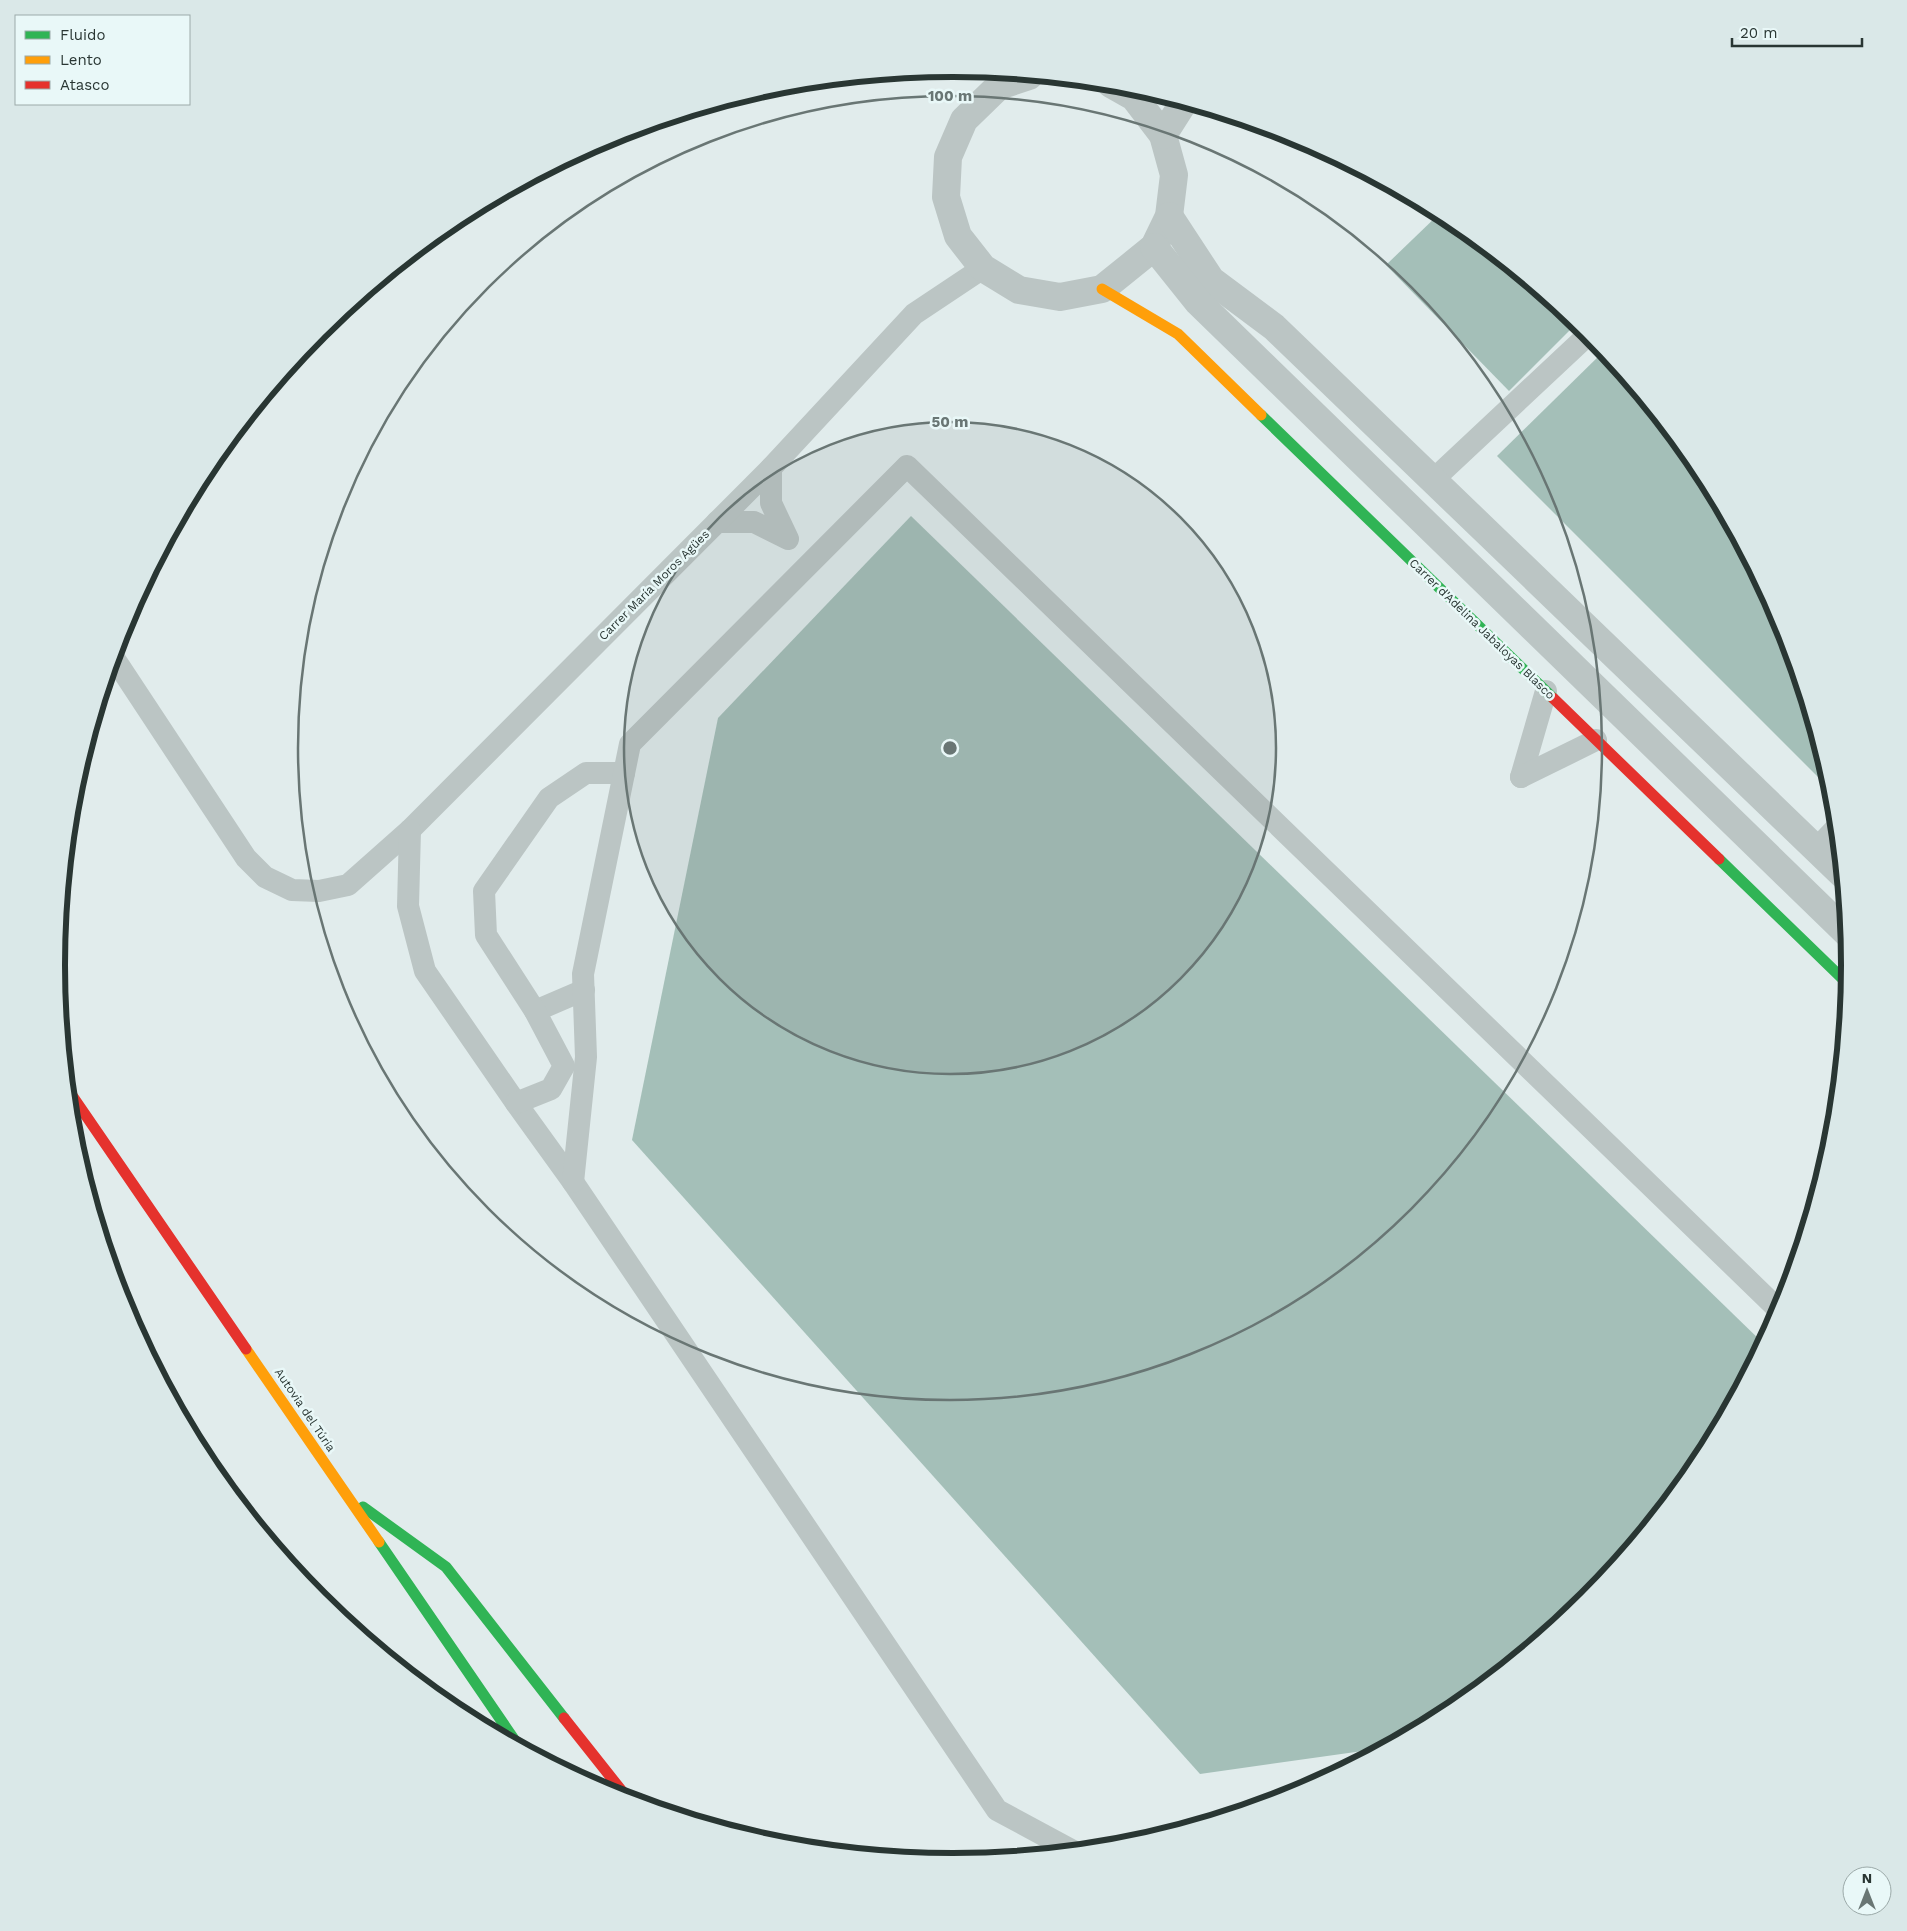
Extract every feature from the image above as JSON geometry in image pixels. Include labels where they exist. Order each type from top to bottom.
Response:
[{"type":"main road","name":"Carrer d'Adelina Jabaloyas Blasco","points":[[1102,289],[1178,334],[1842,978]]},
{"type":"main road","name":"Autovia del Túria","points":[[76,1101],[512,1737]]},
{"type":"main road","points":[[346,1494],[446,1567],[620,1789]]},
{"type":"street","points":[[1018,80],[999,86],[964,120],[948,157],[946,197],[958,236],[982,268],[1019,290],[1060,297],[1102,289],[1154,247],[1169,216],[1174,175],[1164,135],[1134,97],[1130,95]]},
{"type":"street","points":[[1164,135],[1181,107]]},
{"type":"street","points":[[1169,216],[1210,280],[1274,327],[1836,868]]},
{"type":"street","points":[[1154,247],[1198,302],[1841,927]]},
{"type":"lane","name":"Carrer María Moros Agües","points":[[118,664],[246,858],[265,878],[292,890],[319,891],[348,885],[410,830],[771,468],[914,314],[982,268]]},
{"type":"lane","points":[[1434,480],[1584,339]]},
{"type":"lane","points":[[573,1182],[586,1057],[583,974],[630,744],[812,559],[907,466],[1774,1305]]},
{"type":"lane","points":[[771,468],[771,504],[788,539]]},
{"type":"lane","points":[[717,522],[754,522],[788,539],[812,559]]},
{"type":"lane","points":[[1546,691],[1521,777],[1596,740]]},
{"type":"lane","points":[[516,1103],[551,1089],[564,1066],[536,1010],[486,935],[484,891],[549,798],[586,773],[624,773]]},
{"type":"lane","points":[[410,830],[408,906],[425,971],[573,1182],[997,1810],[1065,1846]]},
{"type":"lane","points":[[1816,848],[1831,833]]},
{"type":"lane","points":[[536,1010],[584,990]]},
{"type":"building","points":[[1434,219],[1494,261],[1539,297],[1572,328],[1509,391],[1386,265]]},
{"type":"building","points":[[1599,356],[1622,380],[1658,425],[1692,472],[1723,521],[1774,625],[1795,680],[1812,736],[1823,782],[1497,456]]},
{"type":"building","points":[[911,516],[1759,1339],[1723,1410],[1692,1459],[1622,1551],[1582,1594],[1539,1634],[1494,1670],[1447,1704],[1398,1735],[1369,1750],[1200,1774],[632,1140],[718,718]]},
{"type":"traffic: fast","points":[[1261,415],[1553,698]]},
{"type":"traffic: fast","points":[[1719,859],[1842,978]]},
{"type":"traffic: fast","points":[[363,1507],[446,1567],[564,1718]]},
{"type":"traffic: fast","points":[[379,1542],[512,1737]]},
{"type":"traffic: slow","points":[[1102,289],[1178,334],[1261,415]]},
{"type":"traffic: slow","points":[[246,1349],[379,1542]]},
{"type":"traffic: jam","points":[[1553,698],[1719,859]]},
{"type":"traffic: jam","points":[[76,1101],[246,1349]]},
{"type":"traffic: jam","points":[[564,1718],[620,1789]]}]
